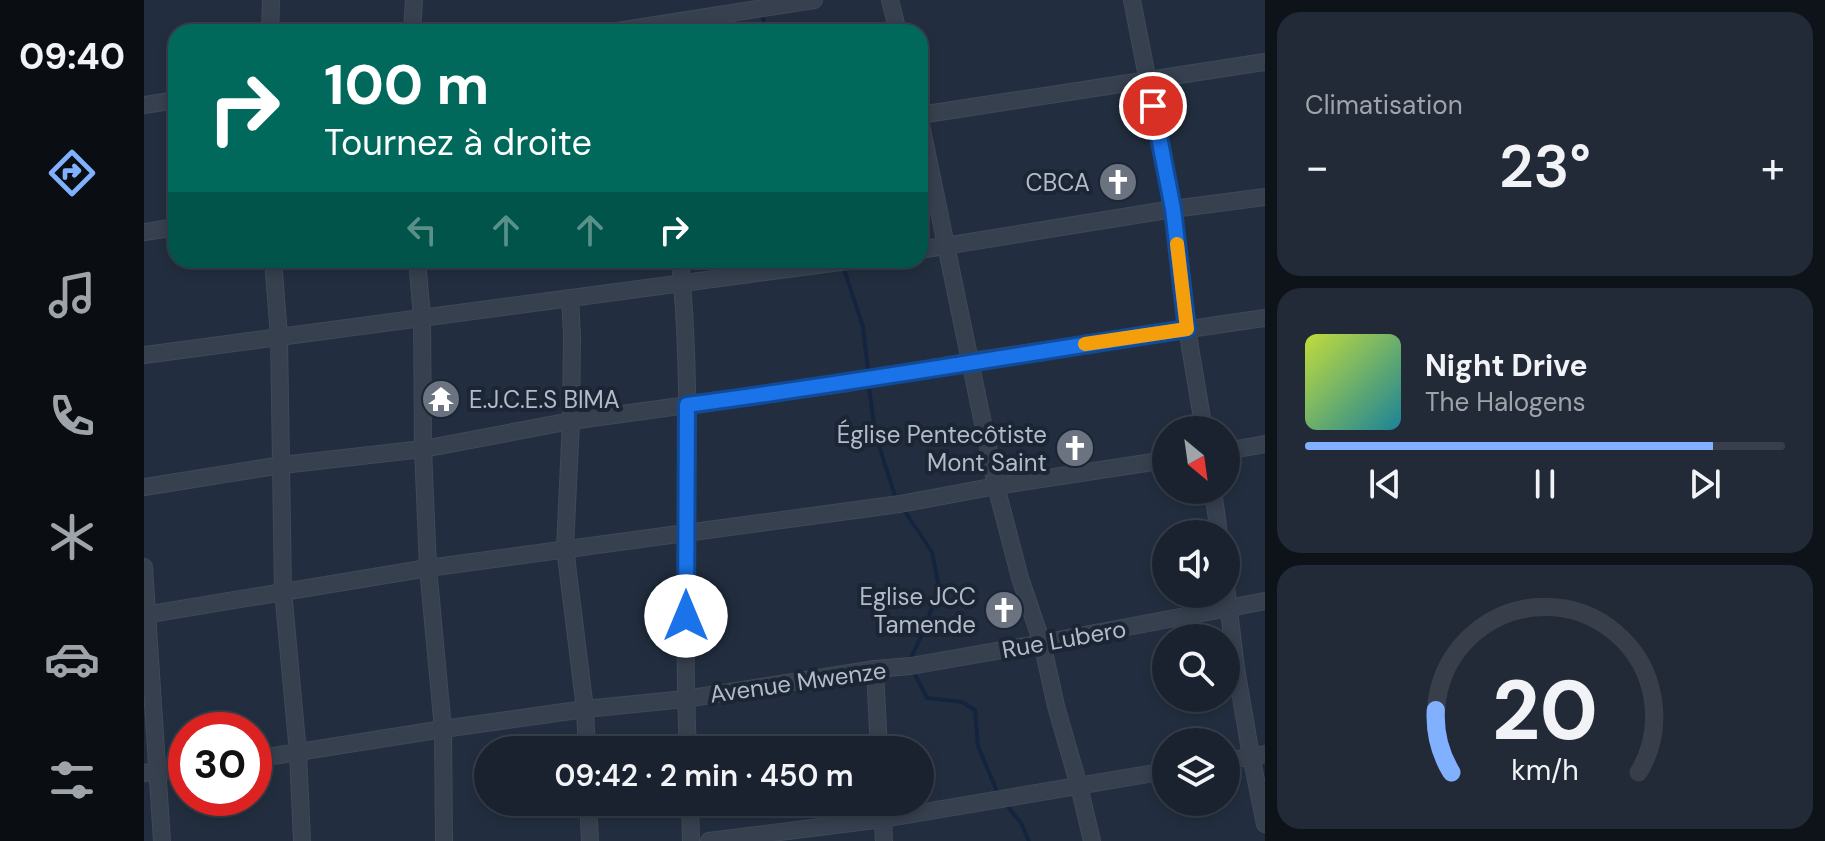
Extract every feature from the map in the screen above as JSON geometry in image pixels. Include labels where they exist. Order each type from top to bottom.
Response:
[{"type":"street","points":[[270,24],[271,0]]},
{"type":"street","points":[[412,24],[414,0]]},
{"type":"street","points":[[675,24],[814,0]]},
{"type":"street","points":[[890,0],[896,24]]},
{"type":"street","points":[[1132,0],[1173,209],[1187,329],[1202,416]]},
{"type":"street","points":[[928,117],[1265,62]]},
{"type":"street","points":[[144,105],[168,101]]},
{"type":"street","points":[[928,159],[996,486],[1020,578],[1042,643],[1092,841]]},
{"type":"street","points":[[928,249],[1265,197]]},
{"type":"street","points":[[144,232],[168,228]]},
{"type":"street","points":[[274,268],[279,336],[283,591],[298,753],[302,841]]},
{"type":"street","points":[[418,268],[422,317],[428,568],[443,729],[444,841]]},
{"type":"street","name":"Avenue Mwenze","points":[[681,268],[687,405],[685,699]]},
{"type":"street","points":[[144,355],[793,268]]},
{"type":"street","points":[[570,298],[571,421],[565,548],[586,736]]},
{"type":"street","points":[[144,487],[282,465],[423,449],[571,421],[848,383],[971,361],[1265,318]]},
{"type":"street","points":[[1240,448],[1265,444]]},
{"type":"street","points":[[146,615],[428,568],[900,504],[1152,462]]},
{"type":"street","points":[[144,567],[150,772],[162,841]]},
{"type":"street","name":"Rue Lubero","points":[[1240,606],[1265,601]]},
{"type":"street","points":[[1229,608],[1236,668],[1258,755],[1265,824]]},
{"type":"street","name":"Rue Lubero","points":[[911,666],[1229,608]]},
{"type":"street","name":"Avenue Mwenze","points":[[272,757],[443,729],[685,699],[911,666]]},
{"type":"street","points":[[875,669],[878,736]]},
{"type":"street","points":[[685,699],[687,736]]},
{"type":"street","points":[[709,841],[883,819],[1152,773]]},
{"type":"street","points":[[589,816],[590,841]]},
{"type":"street","points":[[690,816],[691,841]]},
{"type":"street","points":[[883,816],[884,841]]},
{"type":"waterway","points":[[761,13],[765,24]]},
{"type":"waterway","points":[[844,269],[863,327],[868,370]]},
{"type":"waterway","points":[[869,387],[875,433],[896,499]]},
{"type":"waterway","points":[[904,510],[932,552],[939,587],[910,660]]},
{"type":"waterway","points":[[913,671],[927,698],[962,702],[975,710],[978,746],[999,796]]},
{"type":"waterway","points":[[1005,803],[1021,823],[1029,841]]},
{"type":"slow traffic","points":[[1085,344],[1187,329],[1177,244]]},
{"type":"place","name":"CBCA","points":[[1118,182]]},
{"type":"place","name":"E.J.C.E.S BIMA","points":[[441,399]]},
{"type":"place","name":"Église Pentecôtiste Mont Saint","points":[[1075,448]]},
{"type":"place","name":"Eglise JCC Tamende","points":[[1004,610]]},
{"type":"route","points":[[686,616],[687,405],[848,383],[1187,329],[1173,209],[1153,106]]}]
